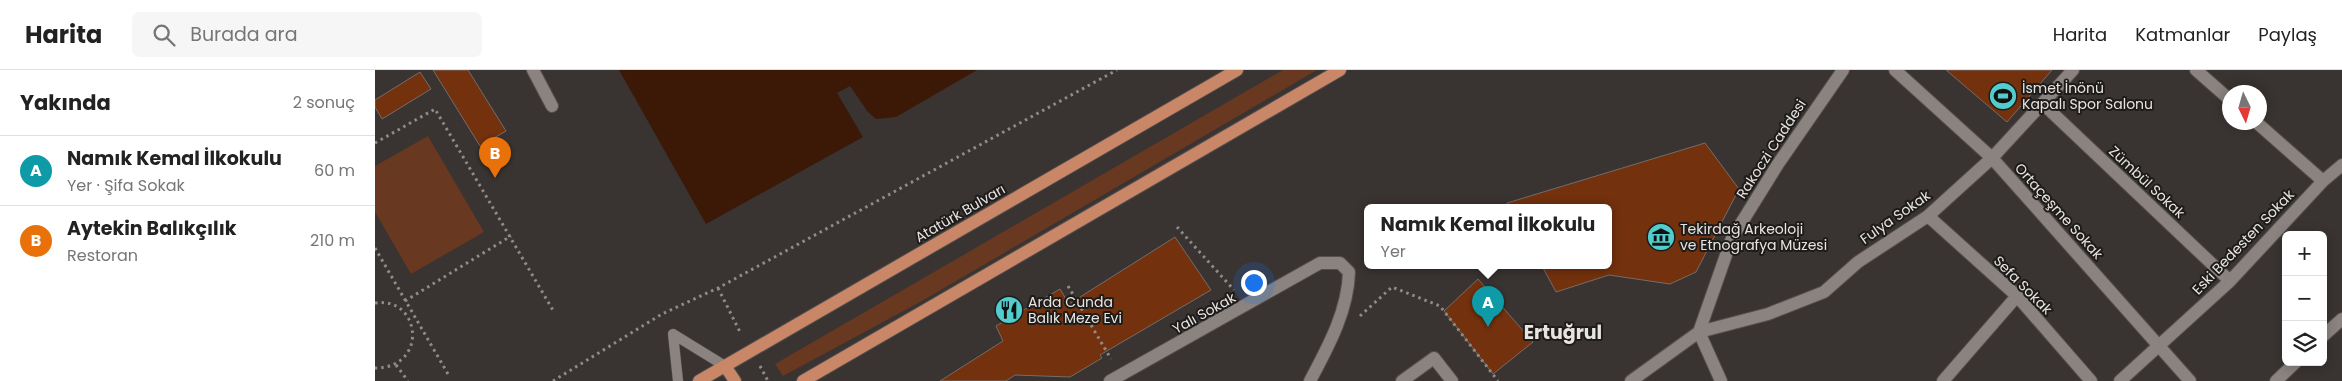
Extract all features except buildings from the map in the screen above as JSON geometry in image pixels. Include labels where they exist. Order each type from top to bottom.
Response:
[{"type":"main road","name":"Atatürk Bulvarı","points":[[699,381],[1237,70]]},
{"type":"main road","points":[[803,381],[1340,70]]},
{"type":"main road","points":[[725,366],[735,381]]},
{"type":"street","points":[[533,70],[552,106]]},
{"type":"street","name":"Rakoczi Caddesi","points":[[1699,332],[1732,238],[1778,164],[1843,70]]},
{"type":"street","name":"Ortaçeşme Sokak","points":[[1895,70],[1992,158],[2190,381]]},
{"type":"street","name":"Fulya Sokak","points":[[1699,332],[1768,314],[1824,292],[1858,262],[1928,216],[1992,158],[2073,70]]},
{"type":"street","points":[[2196,70],[2222,93]]},
{"type":"street","name":"Zümbül Sokak","points":[[2043,104],[2230,281]]},
{"type":"street","points":[[2265,130],[2323,181]]},
{"type":"street","name":"Eski Bedesten Sokak","points":[[2120,381],[2230,281],[2323,181],[2342,165]]},
{"type":"street","name":"Sefa Sokak","points":[[1928,216],[2017,296],[2091,381]]},
{"type":"street","name":"Yalı Sokak","points":[[1116,379],[1248,306],[1320,263],[1340,263],[1349,272],[1349,288],[1341,316],[1310,381]]},
{"type":"street","points":[[1943,381],[2017,296]]},
{"type":"street","points":[[2327,332],[2342,319]]},
{"type":"street","points":[[1631,381],[1699,332],[1721,381]]},
{"type":"street","points":[[1402,381],[1434,358],[1452,381]]},
{"type":"street","points":[[2276,381],[2292,366]]},
{"type":"lane","points":[[679,381],[673,334],[725,366]]},
{"type":"path","points":[[553,381],[662,314],[718,288],[1117,70]]},
{"type":"path","points":[[375,143],[435,109],[555,312]]},
{"type":"path","points":[[1177,227],[1248,306]]},
{"type":"path","points":[[405,301],[511,236]]},
{"type":"path","points":[[375,248],[449,374]]},
{"type":"path","points":[[1068,286],[1116,379]]},
{"type":"path","points":[[1367,312],[1392,287],[1440,306],[1498,381]]},
{"type":"path","points":[[718,288],[741,334]]},
{"type":"path","points":[[375,303],[389,303],[399,308],[410,320],[413,337],[411,348],[405,358],[396,365],[375,368]]},
{"type":"path","points":[[410,320],[414,316]]},
{"type":"path","points":[[396,365],[408,381]]},
{"type":"path","points":[[759,366],[768,381]]},
{"type":"shaded area","points":[[619,70],[977,70],[896,117],[876,119],[868,112],[850,86],[837,93],[863,137],[706,224]]},
{"type":"shaded area","points":[[1283,70],[1317,70],[922,301],[783,376],[775,364]]},
{"type":"shaded area","points":[[428,136],[484,232],[411,274],[375,212],[375,166]]},
{"type":"place","name":"İsmet İnönü Kapalı Spor Salonu","points":[[2003,96]]},
{"type":"place","name":"Aytekin Balıkçılık","points":[[495,178]]},
{"type":"place","name":"Tekirdağ Arkeoloji ve Etnografya Müzesi","points":[[1661,237]]},
{"type":"place","name":"Arda Cunda Balık Meze Evi","points":[[1009,310]]},
{"type":"place","name":"Namık Kemal İlkokulu","points":[[1488,327]]},
{"type":"district","name":"Ertuğrul","points":[[1563,332]]}]
